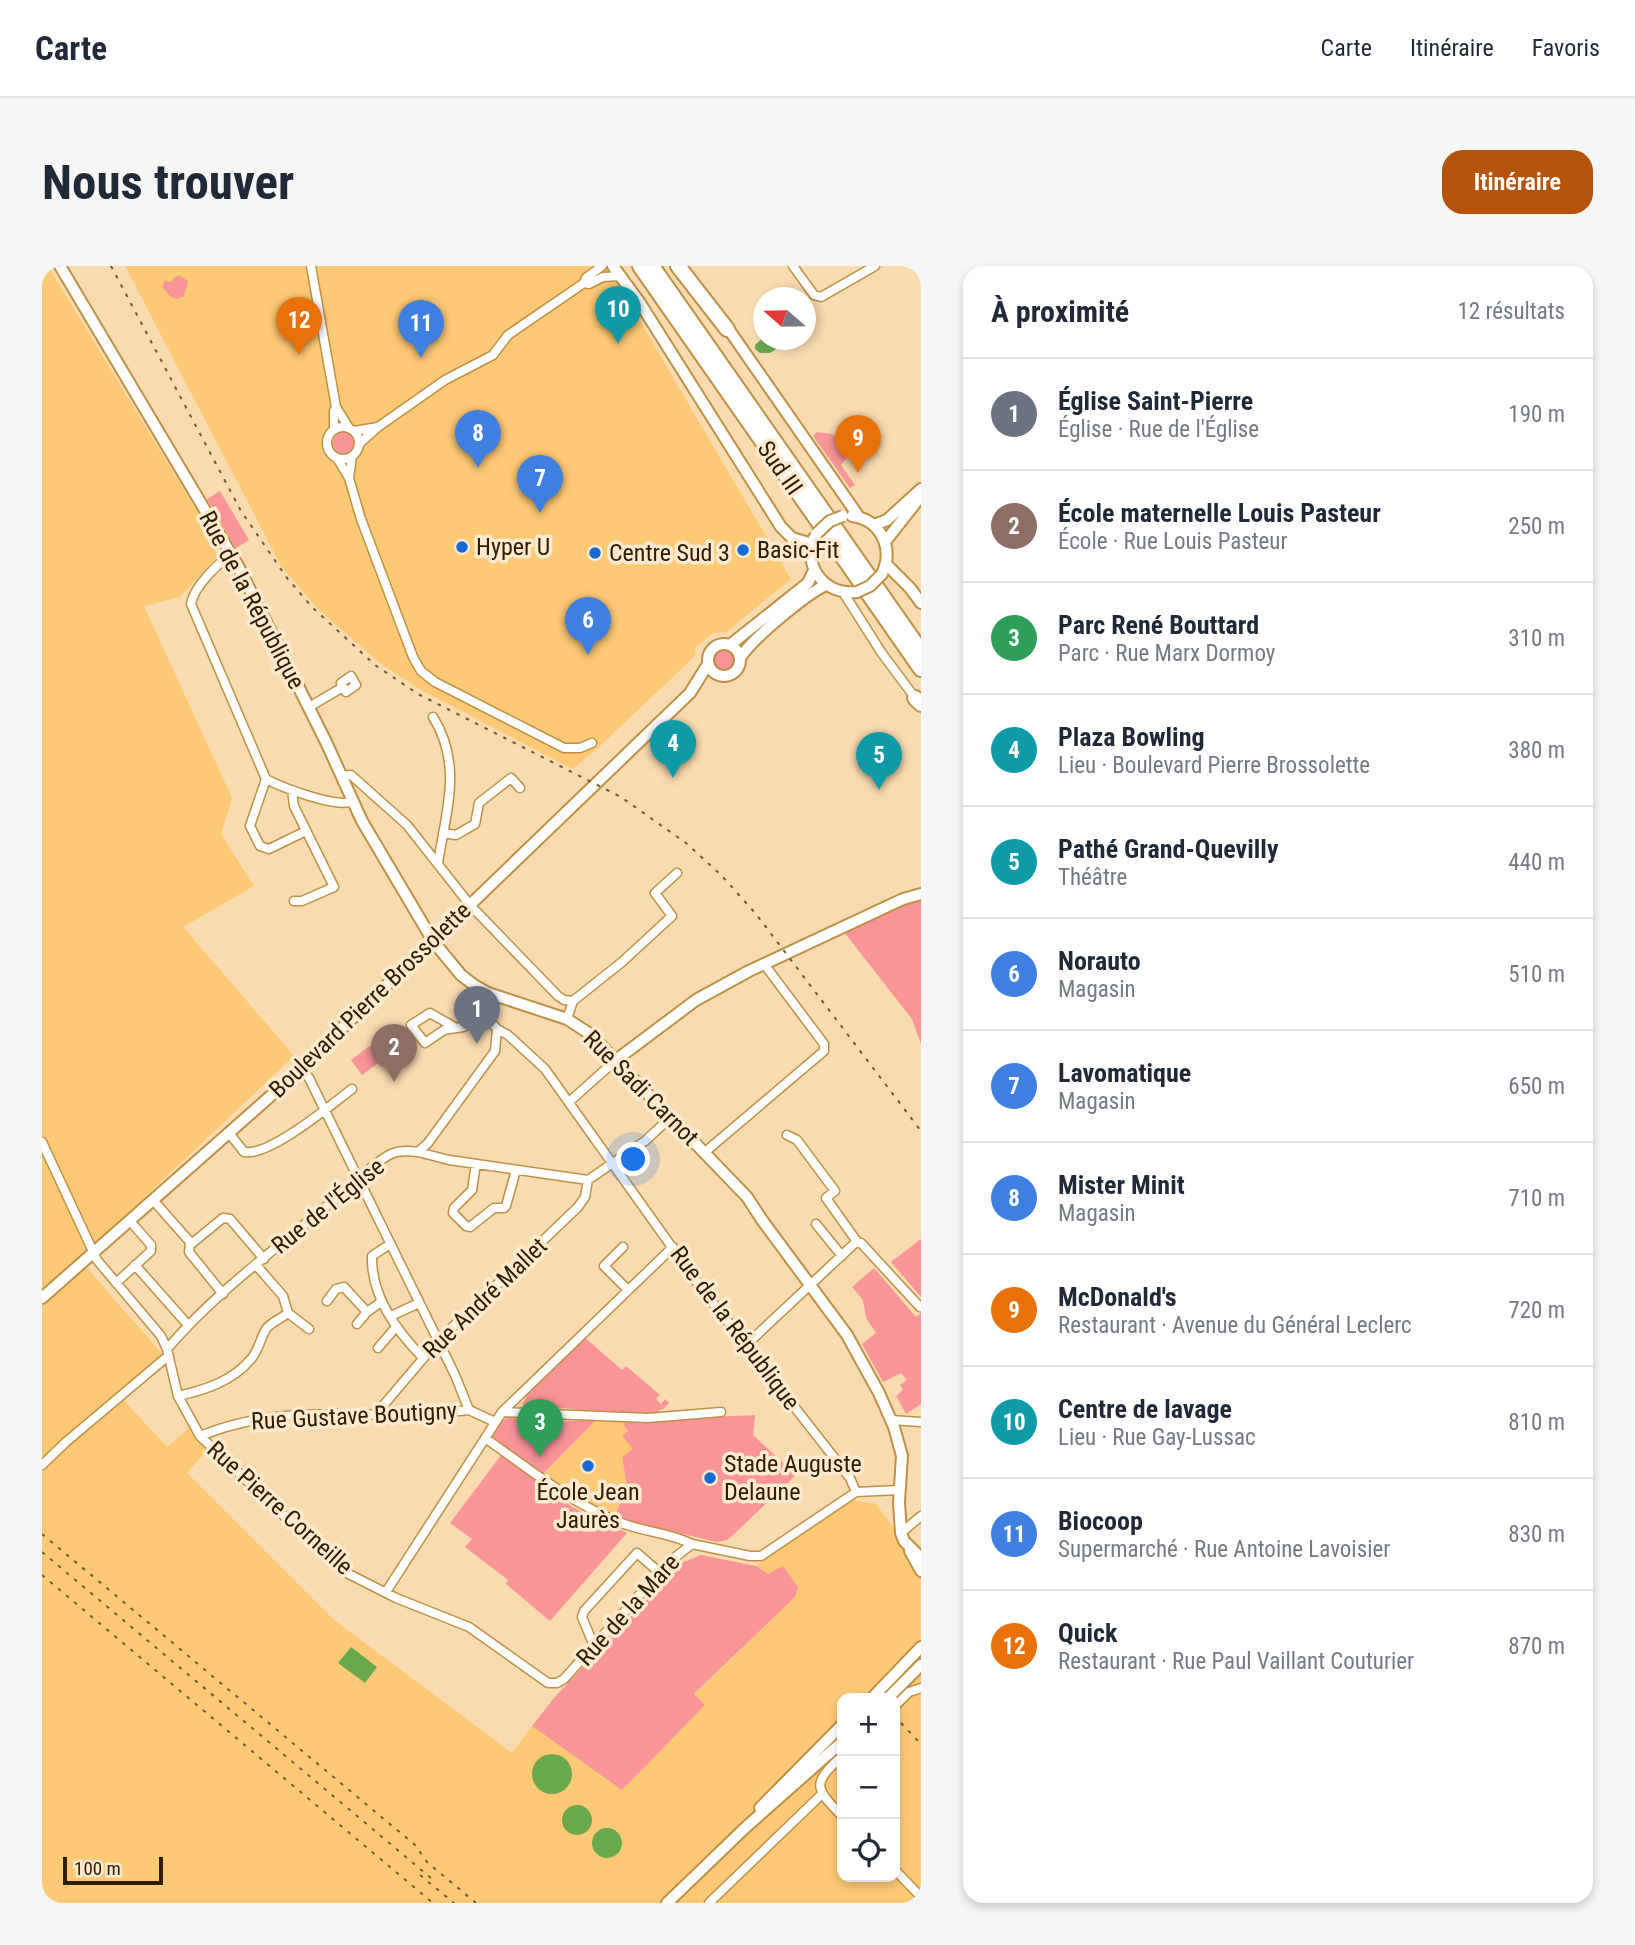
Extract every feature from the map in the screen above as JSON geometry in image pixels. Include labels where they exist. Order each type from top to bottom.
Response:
[{"type":"highway","name":"Sud III","points":[[640,266],[921,668]]},
{"type":"highway","name":"Sud III","points":[[652,266],[921,651]]},
{"type":"highway","points":[[678,266],[727,329]]},
{"type":"highway","points":[[625,271],[693,344]]},
{"type":"highway","points":[[888,603],[921,636]]},
{"type":"main road","name":"Rue de la République","points":[[60,266],[231,554],[309,707],[352,801],[433,940]]},
{"type":"main road","points":[[613,266],[625,271],[781,527],[792,538],[814,539]]},
{"type":"main road","points":[[686,266],[859,517]]},
{"type":"main road","points":[[874,525],[887,520],[921,489]]},
{"type":"main road","points":[[886,542],[874,525],[859,517],[843,516],[831,520],[814,539],[811,558],[814,570],[826,585],[843,592],[857,592],[870,586],[884,569],[886,542],[921,496]]},
{"type":"main road","points":[[884,569],[910,588],[921,603]]},
{"type":"main road","points":[[730,645],[808,583],[814,570]]},
{"type":"main road","points":[[740,657],[764,633],[826,585]]},
{"type":"main road","points":[[719,644],[736,648],[740,657],[739,667],[730,676],[720,676],[713,672],[708,664],[709,654],[719,644]]},
{"type":"main road","name":"Boulevard Pierre Brossolette","points":[[42,1298],[301,1068],[690,693],[708,664]]},
{"type":"main road","name":"Boulevard Pierre Brossolette","points":[[690,693],[720,676]]},
{"type":"main road","points":[[616,1060],[695,1000],[764,964],[903,899],[921,894]]},
{"type":"main road","name":"Rue Sadi Carnot","points":[[433,940],[461,975],[488,993],[567,1019],[590,1034],[747,1197],[847,1335],[879,1393],[902,1456],[901,1533],[921,1571]]},
{"type":"main road","name":"Rue Sadi Carnot","points":[[908,1545],[921,1558]]},
{"type":"main road","points":[[877,1693],[921,1647]]},
{"type":"main road","points":[[893,1693],[921,1665]]},
{"type":"main road","points":[[746,1827],[750,1819],[837,1730]]},
{"type":"main road","points":[[667,1903],[746,1827],[837,1746]]},
{"type":"street","points":[[311,266],[336,407],[359,444]]},
{"type":"street","points":[[349,478],[352,457],[359,444],[378,427],[452,375],[493,355],[508,335],[584,283],[586,278],[602,266]]},
{"type":"street","points":[[793,266],[814,295],[821,297],[875,266]]},
{"type":"street","points":[[584,283],[589,284],[625,271]]},
{"type":"street","points":[[334,430],[336,407]]},
{"type":"street","points":[[352,457],[345,459],[330,452],[327,445],[334,430],[342,427],[378,427]]},
{"type":"street","points":[[337,457],[349,478],[361,519],[412,657],[421,671],[435,682],[564,748],[580,748],[592,743]]},
{"type":"street","points":[[231,554],[194,594],[191,604],[266,779],[250,826],[260,846],[269,849],[306,831]]},
{"type":"street","points":[[843,592],[881,652],[919,703]]},
{"type":"street","points":[[309,707],[343,687]]},
{"type":"street","points":[[433,717],[444,734],[451,770],[438,863]]},
{"type":"street","points":[[341,776],[351,775],[407,824],[470,905],[558,996],[573,1001]]},
{"type":"street","points":[[443,833],[456,835],[475,824],[479,803],[511,778],[520,788]]},
{"type":"street","points":[[266,779],[335,803],[347,804],[352,801]]},
{"type":"street","points":[[292,790],[294,806],[334,887],[302,901],[294,901]]},
{"type":"street","points":[[567,1019],[573,1001],[622,962],[672,916],[655,893],[677,873]]},
{"type":"street","points":[[705,1152],[825,1048],[764,964]]},
{"type":"street","points":[[488,993],[484,1001],[486,1014],[497,1029]]},
{"type":"street","points":[[456,1028],[430,1013],[411,1025],[425,1043],[444,1030],[463,1027],[486,1014]]},
{"type":"street","name":"Rue de la République","points":[[497,1029],[508,1035],[545,1069],[745,1346],[850,1478],[856,1492]]},
{"type":"street","name":"Rue de l'Église","points":[[42,1465],[168,1353],[188,1325],[256,1265],[392,1154],[418,1152],[428,1143],[495,1051],[497,1029]]},
{"type":"street","points":[[569,1102],[616,1060]]},
{"type":"street","points":[[301,1068],[438,1341],[469,1410],[495,1422]]},
{"type":"street","points":[[229,1133],[244,1152],[251,1153],[287,1137],[352,1089]]},
{"type":"street","points":[[418,1152],[476,1164],[588,1180],[645,1141],[671,1117]]},
{"type":"street","points":[[787,1135],[797,1140],[835,1191],[826,1198],[858,1243],[870,1251],[920,1307]]},
{"type":"street","name":"Rue Pierre Corneille","points":[[42,1142],[93,1253],[161,1336],[168,1353],[178,1396],[200,1436],[341,1570],[396,1598],[469,1628],[548,1683]]},
{"type":"street","points":[[476,1164],[472,1190],[454,1208],[453,1213],[470,1227],[495,1208],[506,1206],[516,1170]]},
{"type":"street","name":"Rue André Mallet","points":[[376,1414],[438,1341],[578,1207],[585,1197],[588,1180]]},
{"type":"street","points":[[153,1200],[190,1242],[189,1252],[223,1294]]},
{"type":"street","points":[[190,1245],[223,1219],[230,1219],[264,1259]]},
{"type":"street","points":[[116,1283],[151,1251],[151,1245],[130,1221]]},
{"type":"street","points":[[816,1224],[842,1256]]},
{"type":"street","points":[[745,1346],[858,1243]]},
{"type":"street","points":[[390,1244],[372,1256],[372,1271],[382,1302],[396,1327],[423,1358]]},
{"type":"street","points":[[623,1247],[604,1266],[626,1289]]},
{"type":"street","points":[[387,1592],[502,1412],[626,1289],[673,1247]]},
{"type":"street","points":[[135,1265],[188,1325]]},
{"type":"street","points":[[256,1265],[283,1296],[288,1314],[309,1329]]},
{"type":"street","points":[[327,1301],[336,1289],[344,1287],[367,1312]]},
{"type":"street","points":[[357,1324],[367,1312],[382,1302]]},
{"type":"street","points":[[391,1316],[419,1303]]},
{"type":"street","points":[[178,1396],[209,1387],[237,1372],[251,1360],[260,1347],[267,1328],[288,1314]]},
{"type":"street","points":[[378,1348],[396,1327]]},
{"type":"street","name":"Rue Gustave Boutigny","points":[[200,1436],[225,1426],[287,1415],[412,1415],[469,1410]]},
{"type":"street","points":[[502,1412],[648,1418],[721,1412]]},
{"type":"street","points":[[891,1420],[921,1422]]},
{"type":"street","points":[[485,1438],[581,1505],[622,1524],[680,1538],[692,1544]]},
{"type":"street","points":[[856,1492],[900,1490]]},
{"type":"street","name":"Rue de la Mare","points":[[548,1683],[557,1684],[564,1679],[681,1550],[692,1544],[761,1556],[856,1492]]},
{"type":"street","points":[[901,1533],[921,1516]]},
{"type":"street","points":[[594,1646],[582,1617],[593,1601],[637,1553],[660,1573]]},
{"type":"street","points":[[900,1701],[909,1692],[921,1688]]},
{"type":"street","points":[[837,1761],[824,1773],[819,1784],[822,1794],[837,1810]]},
{"type":"street","points":[[709,1903],[822,1794]]},
{"type":"street","points":[[900,1875],[921,1897]]},
{"type":"shaded area","points":[[42,266],[48,266],[216,543],[216,558],[180,597],[144,606],[232,798],[221,834],[254,886],[183,927],[294,1056],[79,1259],[163,1355],[119,1395],[167,1447],[189,1428],[196,1440],[211,1452],[207,1450],[187,1473],[334,1620],[512,1753],[532,1726],[622,1789],[705,1705],[694,1695],[795,1597],[756,1566],[783,1543],[850,1500],[876,1504],[921,1565],[921,1903],[42,1903]]},
{"type":"shaded area","points":[[125,266],[606,266],[791,579],[726,632],[713,633],[696,647],[695,656],[573,769],[421,690],[381,664],[317,608],[281,566]]},
{"type":"shaded area","points":[[180,276],[188,281],[184,296],[172,298],[162,287],[165,281],[172,282],[174,277]]},
{"type":"shaded area","points":[[756,350],[775,350],[770,353],[760,353]]},
{"type":"shaded area","points":[[344,432],[352,435],[355,443],[352,451],[344,454],[336,451],[333,443],[336,435]]},
{"type":"shaded area","points":[[817,432],[832,434],[848,446],[846,447],[851,454],[846,456],[841,465],[855,485],[850,488],[813,436]]},
{"type":"shaded area","points":[[220,491],[249,540],[236,548],[207,499]]},
{"type":"shaded area","points":[[724,647],[732,651],[736,659],[732,667],[724,671],[716,667],[712,659],[716,651]]},
{"type":"shaded area","points":[[921,898],[921,1044],[912,1019],[844,932]]},
{"type":"shaded area","points":[[376,1041],[388,1056],[362,1075],[351,1060]]},
{"type":"shaded area","points":[[921,1239],[921,1297],[891,1262]]},
{"type":"shaded area","points":[[874,1268],[916,1317],[921,1313],[921,1404],[906,1414],[896,1396],[903,1390],[900,1385],[907,1380],[901,1373],[883,1382],[862,1344],[876,1333],[866,1318],[863,1300],[852,1287]]},
{"type":"shaded area","points":[[584,1337],[622,1370],[626,1366],[660,1395],[656,1399],[661,1404],[665,1399],[669,1403],[659,1410],[659,1413],[578,1412],[577,1409],[557,1408],[555,1411],[525,1410],[523,1404],[527,1394]]},
{"type":"shaded area","name":"Stade Auguste Delaune","points":[[755,1415],[753,1435],[796,1475],[727,1540],[717,1542],[615,1516],[627,1486],[622,1457],[633,1449],[622,1436],[628,1431],[623,1424],[627,1421]]},
{"type":"shaded area","points":[[507,1418],[549,1419],[551,1422],[596,1420],[543,1474],[492,1437]]},
{"type":"shaded area","name":"École Jean Jaurès","points":[[596,1420],[627,1421],[629,1431],[622,1436],[634,1449],[622,1457],[627,1486],[615,1516],[578,1499],[543,1475]]},
{"type":"shaded area","points":[[502,1454],[572,1507],[627,1533],[550,1621],[506,1584],[508,1580],[465,1547],[472,1539],[450,1523]]},
{"type":"shaded area","points":[[701,1555],[756,1566],[768,1574],[783,1566],[798,1587],[795,1597],[694,1694],[705,1705],[622,1790],[532,1726],[554,1698],[681,1563]]},
{"type":"shaded area","points":[[351,1647],[377,1667],[365,1683],[338,1663]]},
{"type":"shaded area","points":[[552,1754],[560,1755],[566,1760],[571,1766],[571,1782],[566,1788],[560,1793],[552,1794],[544,1793],[538,1788],[533,1782],[532,1774],[533,1766],[538,1760],[544,1755]]},
{"type":"shaded area","points":[[577,1805],[588,1809],[592,1820],[588,1831],[577,1835],[566,1831],[562,1820],[566,1809]]},
{"type":"shaded area","points":[[607,1828],[613,1829],[621,1837],[621,1849],[613,1857],[607,1858],[601,1857],[593,1849],[592,1843],[593,1837],[601,1829]]},
{"type":"railway","points":[[111,266],[241,511],[287,578],[312,607],[375,665],[418,694],[621,797],[686,843],[721,875],[756,914],[921,1131]]},
{"type":"railway","points":[[42,1534],[415,1845],[427,1862],[476,1903]]},
{"type":"railway","points":[[42,1552],[431,1878]]},
{"type":"railway","points":[[42,1575],[433,1903]]},
{"type":"railway","points":[[901,1723],[921,1744]]},
{"type":"railway","points":[[420,1875],[454,1903]]},
{"type":"place","name":"Centre de lavage","points":[[618,344]]},
{"type":"place","name":"Quick","points":[[299,355]]},
{"type":"place","name":"Biocoop","points":[[421,358]]},
{"type":"place","name":"Mister Minit","points":[[478,468]]},
{"type":"place","name":"McDonald's","points":[[858,473]]},
{"type":"place","name":"Lavomatique","points":[[540,513]]},
{"type":"place","name":"Hyper U","points":[[462,547]]},
{"type":"place","name":"Basic-Fit","points":[[743,550]]},
{"type":"place","name":"Centre Sud 3","points":[[595,553]]},
{"type":"place","name":"Norauto","points":[[588,655]]},
{"type":"place","name":"Plaza Bowling","points":[[673,778]]},
{"type":"place","name":"Pathé Grand-Quevilly","points":[[879,790]]},
{"type":"place","name":"Église Saint-Pierre","points":[[477,1044]]},
{"type":"place","name":"École maternelle Louis Pasteur","points":[[394,1082]]},
{"type":"place","name":"Parc René Bouttard","points":[[540,1457]]},
{"type":"place","name":"École Jean Jaurès","points":[[588,1466]]},
{"type":"place","name":"Stade Auguste Delaune","points":[[710,1478]]}]
